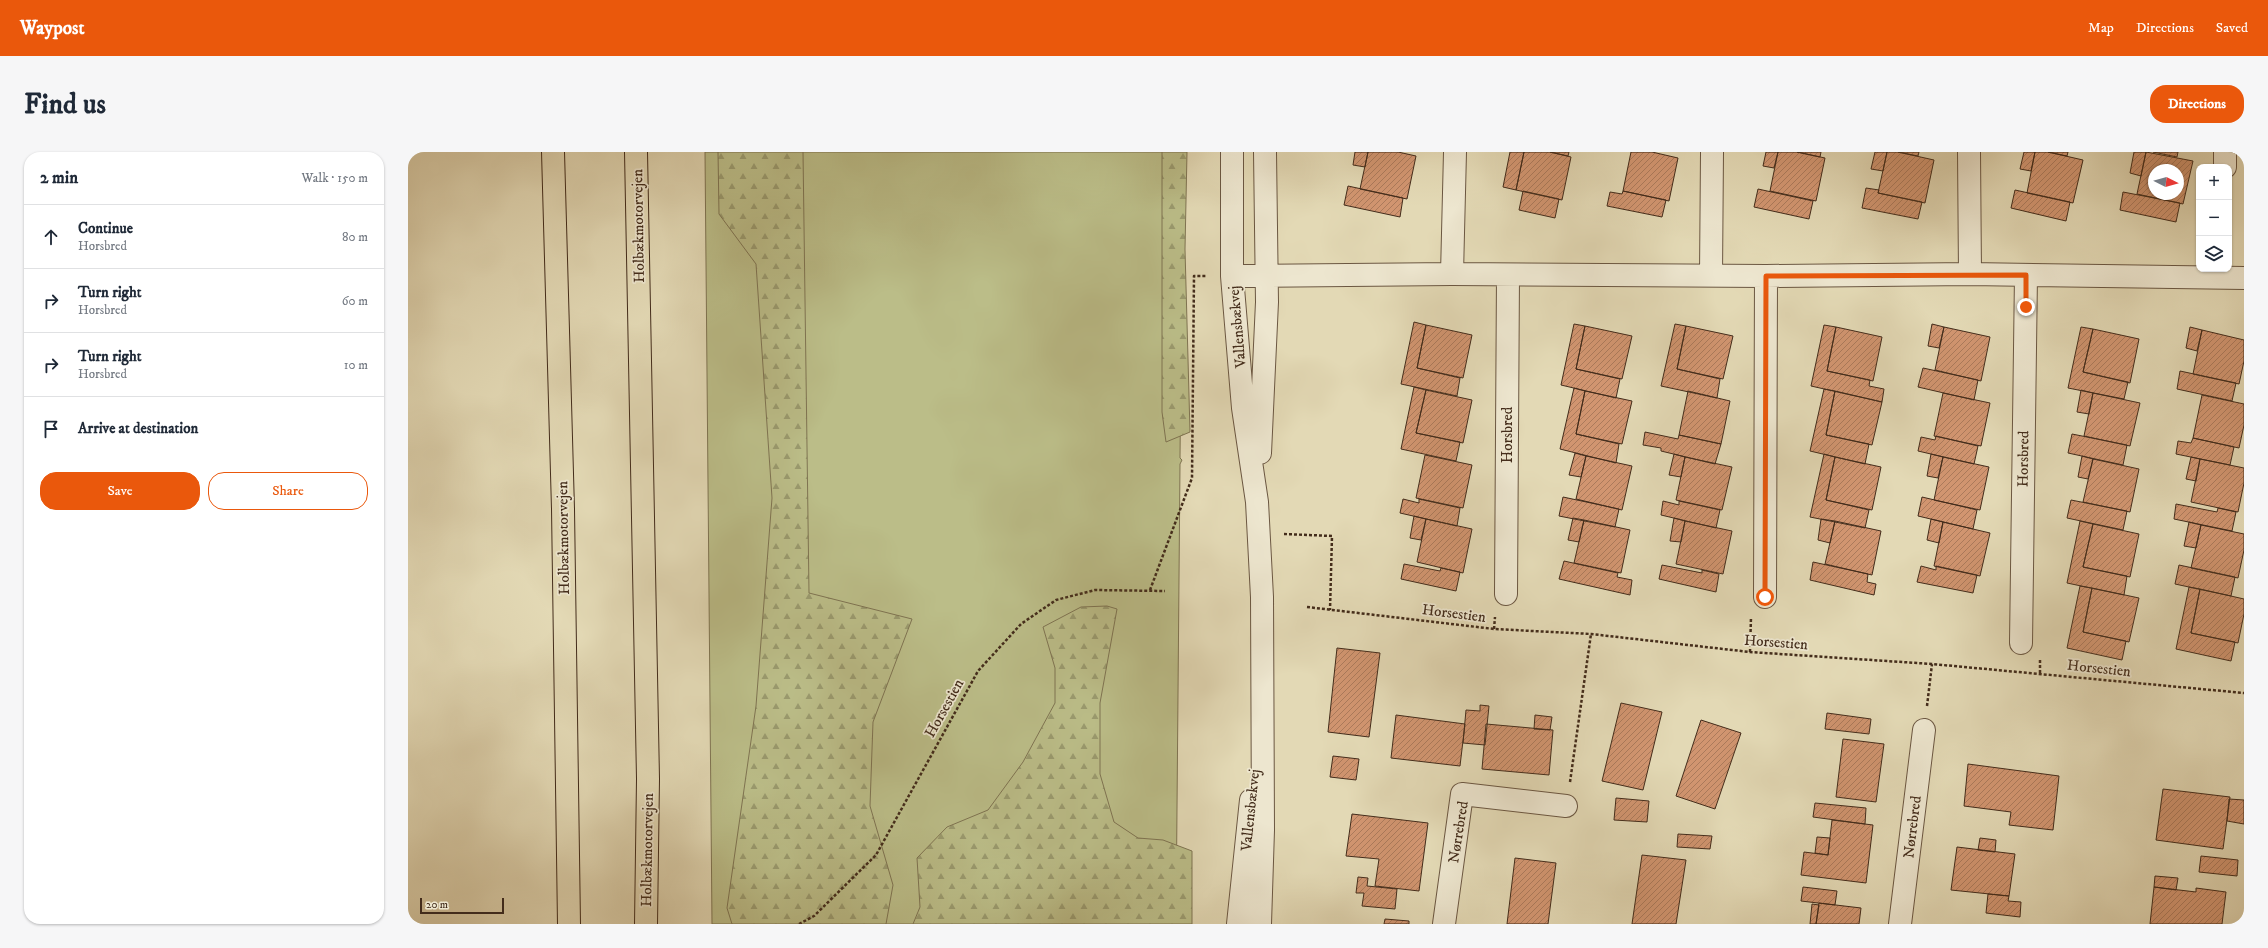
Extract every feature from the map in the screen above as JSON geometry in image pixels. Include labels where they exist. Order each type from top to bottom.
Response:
[{"type":"highway","name":"Holbækmotorvejen","points":[[553,152],[563,517],[569,924]]},
{"type":"highway","name":"Holbækmotorvejen","points":[[636,152],[648,779],[646,924]]},
{"type":"highway","points":[[648,779],[657,924]]},
{"type":"street","name":"Vallensbækvej","points":[[1232,152],[1232,276],[1243,408],[1258,502]]},
{"type":"street","name":"Vallensbækvej","points":[[1260,924],[1264,830],[1262,597],[1258,502],[1267,274],[1265,152]]},
{"type":"street","points":[[1452,274],[1455,152]]},
{"type":"street","points":[[1711,276],[1712,152]]},
{"type":"street","points":[[1969,152],[1970,274]]},
{"type":"street","points":[[2225,152],[2225,164]]},
{"type":"street","points":[[1232,276],[1267,274],[1711,276],[1970,274],[2231,275]]},
{"type":"street","name":"Horsbred","points":[[1506,594],[1508,275]]},
{"type":"street","name":"Horsbred","points":[[2021,643],[2026,275]]},
{"type":"street","points":[[1765,597],[1766,276]]},
{"type":"street","name":"Vallensbækvej","points":[[1238,924],[1262,695]]},
{"type":"street","name":"Nørrebred","points":[[1900,924],[1924,730]]},
{"type":"street","name":"Nørrebred","points":[[1444,924],[1462,794],[1566,806]]},
{"type":"path","points":[[1150,590],[1192,478],[1194,276],[1232,276]]},
{"type":"path","points":[[1291,534],[1332,536],[1330,610]]},
{"type":"path","name":"Horsestien","points":[[799,924],[814,916],[876,855],[978,671],[1021,624],[1056,600],[1095,590],[1165,591]]},
{"type":"path","points":[[1750,652],[1751,609],[1765,597]]},
{"type":"path","name":"Horsestien","points":[[1307,607],[1494,629],[1590,634],[1750,652],[1932,664],[2244,693]]},
{"type":"path","points":[[1566,806],[1590,634]]},
{"type":"path","points":[[1924,730],[1932,664]]},
{"type":"green space","points":[[705,152],[1183,152],[1180,458],[1182,460],[1180,464],[1176,924],[712,924]]},
{"type":"green space","points":[[718,152],[803,152],[809,593],[912,619],[873,722],[870,806],[893,885],[886,924],[732,924],[727,908],[756,706],[772,498],[756,264],[719,214]]},
{"type":"green space","points":[[1162,152],[1187,152],[1185,249],[1190,432],[1166,442],[1162,412]]},
{"type":"green space","points":[[1107,606],[1117,609],[1100,703],[1100,774],[1114,822],[1138,838],[1163,840],[1192,851],[1192,924],[913,924],[920,907],[917,858],[947,827],[988,810],[1023,762],[1055,703],[1055,668],[1043,627],[1081,607]]},
{"type":"building","points":[[1355,152],[1368,152],[1365,167],[1353,165]]},
{"type":"building","points":[[1368,152],[1398,152],[1416,156],[1407,199],[1360,189]]},
{"type":"building","points":[[1510,152],[1524,152],[1516,190],[1503,187]]},
{"type":"building","points":[[1524,152],[1550,152],[1571,157],[1562,200],[1516,190]]},
{"type":"building","points":[[1550,152],[1569,152],[1568,156]]},
{"type":"building","points":[[1631,152],[1652,152],[1678,158],[1669,201],[1623,191]]},
{"type":"building","points":[[1766,152],[1778,152],[1774,168],[1763,166]]},
{"type":"building","points":[[1778,152],[1797,152],[1825,158],[1816,201],[1770,191]]},
{"type":"building","points":[[1797,152],[1821,152],[1820,157]]},
{"type":"building","points":[[1875,152],[1887,152],[1883,171],[1871,169]]},
{"type":"building","points":[[1887,152],[1898,152],[1934,160],[1925,203],[1878,193]]},
{"type":"building","points":[[1898,152],[1919,152],[1918,156]]},
{"type":"building","points":[[2024,152],[2035,152],[2031,171],[2020,169]]},
{"type":"building","points":[[2035,152],[2048,152],[2083,160],[2073,203],[2027,193]]},
{"type":"building","points":[[2048,152],[2068,152],[2067,156]]},
{"type":"building","points":[[2134,152],[2146,152],[2141,176],[2130,173]]},
{"type":"building","points":[[2146,152],[2193,161],[2184,200],[2184,164],[2148,164],[2148,196],[2137,194]]},
{"type":"building","points":[[2153,152],[2178,152],[2177,157]]},
{"type":"building","points":[[1348,186],[1403,198],[1400,217],[1344,205]]},
{"type":"building","points":[[1866,188],[1879,190],[1878,193],[1922,202],[1918,219],[1862,208]]},
{"type":"building","points":[[1758,189],[1813,201],[1809,219],[1754,207]]},
{"type":"building","points":[[2015,190],[2070,202],[2066,221],[2011,208]]},
{"type":"building","points":[[1523,191],[1559,199],[1555,218],[1519,210]]},
{"type":"building","points":[[1623,191],[1666,200],[1662,217],[1607,206],[1610,192],[1622,194]]},
{"type":"building","points":[[2123,192],[2148,197],[2148,200],[2164,200],[2180,203],[2176,222],[2120,210]]},
{"type":"building","points":[[2165,200],[2184,200],[2183,204]]},
{"type":"building","points":[[1414,322],[1426,325],[1417,368],[1460,378],[1457,396],[1401,384]]},
{"type":"building","points":[[1574,324],[1585,326],[1576,369],[1620,379],[1616,398],[1561,385]]},
{"type":"building","points":[[1675,324],[1686,326],[1677,369],[1720,379],[1717,398],[1661,386]]},
{"type":"building","points":[[1932,324],[1944,327],[1939,348],[1928,346]]},
{"type":"building","points":[[1426,325],[1472,335],[1463,378],[1417,368]]},
{"type":"building","points":[[1824,325],[1836,327],[1827,371],[1870,380],[1869,386],[1884,389],[1882,402],[1811,386]]},
{"type":"building","points":[[1585,326],[1632,336],[1622,379],[1576,369]]},
{"type":"building","points":[[1686,326],[1733,336],[1723,379],[1677,369]]},
{"type":"building","points":[[1836,327],[1882,337],[1873,381],[1827,371]]},
{"type":"building","points":[[1944,327],[1990,337],[1981,381],[1935,370]]},
{"type":"building","points":[[2081,327],[2093,329],[2083,372],[2128,382],[2124,399],[2068,388]]},
{"type":"building","points":[[2190,327],[2202,330],[2197,351],[2186,348]]},
{"type":"building","points":[[2093,329],[2139,339],[2130,383],[2083,372]]},
{"type":"building","points":[[2202,330],[2244,340],[2244,361],[2239,384],[2193,374]]},
{"type":"building","points":[[1923,368],[1978,380],[1974,400],[1918,387]]},
{"type":"building","points":[[2180,371],[2236,383],[2232,401],[2177,389]]},
{"type":"building","points":[[1414,387],[1426,390],[1416,433],[1460,442],[1456,461],[1401,449]]},
{"type":"building","points":[[1574,388],[1585,391],[1576,434],[1619,444],[1616,463],[1560,449]]},
{"type":"building","points":[[1824,389],[1835,391],[1826,435],[1869,444],[1865,464],[1810,451]]},
{"type":"building","points":[[1426,390],[1472,400],[1463,443],[1416,433]]},
{"type":"building","points":[[2081,390],[2093,393],[2089,414],[2077,412]]},
{"type":"building","points":[[1585,391],[1632,401],[1622,444],[1576,434]]},
{"type":"building","points":[[1688,391],[1730,401],[1721,444],[1679,435]]},
{"type":"building","points":[[1835,391],[1882,402],[1872,445],[1826,435]]},
{"type":"building","points":[[1943,393],[1990,403],[1981,446],[1934,436]]},
{"type":"building","points":[[2093,393],[2140,403],[2130,446],[2084,436]]},
{"type":"building","points":[[2202,395],[2244,404],[2244,425],[2239,448],[2193,438]]},
{"type":"building","points":[[1645,432],[1678,439],[1679,435],[1721,444],[1715,464],[1661,451],[1661,448],[1643,445]]},
{"type":"building","points":[[2072,434],[2127,445],[2123,465],[2068,453]]},
{"type":"building","points":[[1936,436],[1978,446],[1974,464],[1918,451],[1921,437],[1935,440]]},
{"type":"building","points":[[2193,438],[2234,447],[2230,465],[2176,454],[2178,441],[2191,443]]},
{"type":"building","points":[[1575,453],[1586,456],[1581,477],[1569,475]]},
{"type":"building","points":[[1674,454],[1685,457],[1681,477],[1669,475]]},
{"type":"building","points":[[1824,454],[1835,457],[1826,500],[1869,510],[1865,528],[1810,517]]},
{"type":"building","points":[[1931,454],[1943,457],[1938,478],[1927,476]]},
{"type":"building","points":[[1425,455],[1472,465],[1463,508],[1416,498]]},
{"type":"building","points":[[1586,456],[1632,466],[1622,510],[1576,499]]},
{"type":"building","points":[[2082,456],[2093,459],[2088,479],[2078,477]]},
{"type":"building","points":[[1685,457],[1732,467],[1722,510],[1676,500]]},
{"type":"building","points":[[1835,457],[1881,467],[1872,510],[1826,500]]},
{"type":"building","points":[[1943,457],[1989,467],[1980,510],[1934,500]]},
{"type":"building","points":[[2191,457],[2200,459],[2196,481],[2186,479]]},
{"type":"building","points":[[2093,459],[2139,469],[2130,512],[2083,502]]},
{"type":"building","points":[[2200,459],[2244,468],[2244,483],[2238,512],[2191,502]]},
{"type":"building","points":[[1563,497],[1619,509],[1615,527],[1559,516]]},
{"type":"building","points":[[1922,497],[1977,510],[1973,529],[1918,516]]},
{"type":"building","points":[[1403,499],[1419,503],[1419,499],[1460,508],[1457,526],[1400,513]]},
{"type":"building","points":[[2071,500],[2127,511],[2123,530],[2067,518]]},
{"type":"building","points":[[1663,501],[1679,505],[1679,501],[1720,510],[1716,528],[1661,515]]},
{"type":"building","points":[[2176,504],[2217,512],[2218,508],[2236,512],[2232,531],[2174,519]]},
{"type":"building","points":[[1414,516],[1426,519],[1421,540],[1410,538]]},
{"type":"building","points":[[1573,518],[1584,520],[1579,542],[1568,540]]},
{"type":"building","points":[[1674,518],[1685,521],[1681,542],[1670,541]]},
{"type":"building","points":[[1426,519],[1472,529],[1463,573],[1417,562]]},
{"type":"building","points":[[1821,519],[1835,521],[1830,543],[1818,540]]},
{"type":"building","points":[[1931,519],[1943,522],[1939,543],[1927,540]]},
{"type":"building","points":[[1584,520],[1630,530],[1621,573],[1574,563]]},
{"type":"building","points":[[1685,521],[1732,531],[1723,574],[1676,564]]},
{"type":"building","points":[[1835,521],[1881,531],[1872,575],[1825,564]]},
{"type":"building","points":[[2080,521],[2093,524],[2083,567],[2127,576],[2124,595],[2067,583]]},
{"type":"building","points":[[1943,522],[1990,533],[1980,576],[1934,566]]},
{"type":"building","points":[[2189,522],[2201,525],[2196,548],[2184,546]]},
{"type":"building","points":[[2093,524],[2139,534],[2130,577],[2083,567]]},
{"type":"building","points":[[2201,525],[2244,534],[2244,550],[2238,578],[2191,568]]},
{"type":"building","points":[[1564,561],[1618,573],[1617,577],[1632,580],[1630,595],[1559,579]]},
{"type":"building","points":[[1813,562],[1868,574],[1867,582],[1876,584],[1874,595],[1810,580]]},
{"type":"building","points":[[1404,564],[1440,571],[1441,568],[1460,572],[1456,591],[1401,579]]},
{"type":"building","points":[[1662,565],[1702,573],[1702,570],[1719,574],[1716,592],[1659,579]]},
{"type":"building","points":[[2179,565],[2235,577],[2231,596],[2175,584]]},
{"type":"building","points":[[1921,566],[1936,570],[1936,566],[1977,575],[1973,593],[1917,582]]},
{"type":"building","points":[[2080,586],[2092,588],[2083,632],[2126,641],[2122,660],[2067,648]]},
{"type":"building","points":[[2189,587],[2200,589],[2191,633],[2235,642],[2231,661],[2176,649]]},
{"type":"building","points":[[2092,588],[2139,598],[2129,642],[2083,632]]},
{"type":"building","points":[[2200,589],[2244,599],[2244,614],[2238,643],[2191,633]]},
{"type":"building","points":[[1337,648],[1380,653],[1369,737],[1328,732]]},
{"type":"building","points":[[1621,703],[1662,712],[1643,790],[1602,781]]},
{"type":"building","points":[[1480,705],[1489,706],[1485,745],[1463,743],[1466,710],[1480,711]]},
{"type":"building","points":[[1827,713],[1871,719],[1869,734],[1825,729]]},
{"type":"building","points":[[1396,715],[1465,724],[1460,766],[1391,758]]},
{"type":"building","points":[[1535,715],[1552,717],[1550,730],[1534,729]]},
{"type":"building","points":[[1701,720],[1741,733],[1715,809],[1676,796]]},
{"type":"building","points":[[1486,724],[1553,730],[1549,775],[1482,769]]},
{"type":"building","points":[[1843,739],[1884,744],[1876,802],[1836,797]]},
{"type":"building","points":[[1333,756],[1359,759],[1356,780],[1330,777]]},
{"type":"building","points":[[1968,764],[2059,776],[2053,830],[2009,825],[2011,812],[1964,806]]},
{"type":"building","points":[[2163,789],[2230,797],[2223,849],[2156,840]]},
{"type":"building","points":[[1616,798],[1649,801],[1647,822],[1614,820]]},
{"type":"building","points":[[2229,799],[2244,800],[2244,824],[2227,821]]},
{"type":"building","points":[[1815,803],[1866,808],[1865,824],[1813,817]]},
{"type":"building","points":[[1352,814],[1428,823],[1419,891],[1375,886],[1379,859],[1346,856]]},
{"type":"building","points":[[1832,820],[1873,825],[1866,883],[1801,875],[1804,852],[1828,855]]},
{"type":"building","points":[[1678,834],[1712,836],[1710,849],[1677,847]]},
{"type":"building","points":[[1817,837],[1830,838],[1828,855],[1815,853]]},
{"type":"building","points":[[1980,838],[1996,840],[1995,852],[1978,850]]},
{"type":"building","points":[[1957,847],[2015,854],[2009,896],[1951,890]]},
{"type":"building","points":[[1642,855],[1686,860],[1676,924],[1632,924]]},
{"type":"building","points":[[2201,856],[2238,860],[2237,876],[2199,872]]},
{"type":"building","points":[[1515,858],[1556,863],[1548,924],[1507,924]]},
{"type":"building","points":[[2155,876],[2178,878],[2176,890],[2154,887]]},
{"type":"building","points":[[1358,877],[1368,878],[1367,886],[1397,889],[1395,909],[1362,906],[1364,893],[1356,893]]},
{"type":"building","points":[[1803,887],[1837,891],[1835,905],[1801,901]]},
{"type":"building","points":[[2154,887],[2196,892],[2196,888],[2226,892],[2222,924],[2150,924]]},
{"type":"building","points":[[1988,894],[2009,896],[2008,901],[2021,902],[2020,917],[1986,913]]},
{"type":"building","points":[[1819,903],[1861,908],[1859,924],[1816,924]]},
{"type":"building","points":[[1812,904],[1819,905],[1816,924],[1810,924]]},
{"type":"building","points":[[1385,919],[1409,921],[1409,924],[1384,924]]},
{"type":"route","points":[[1765,597],[1766,276],[1970,274],[2026,275],[2026,307]]}]
